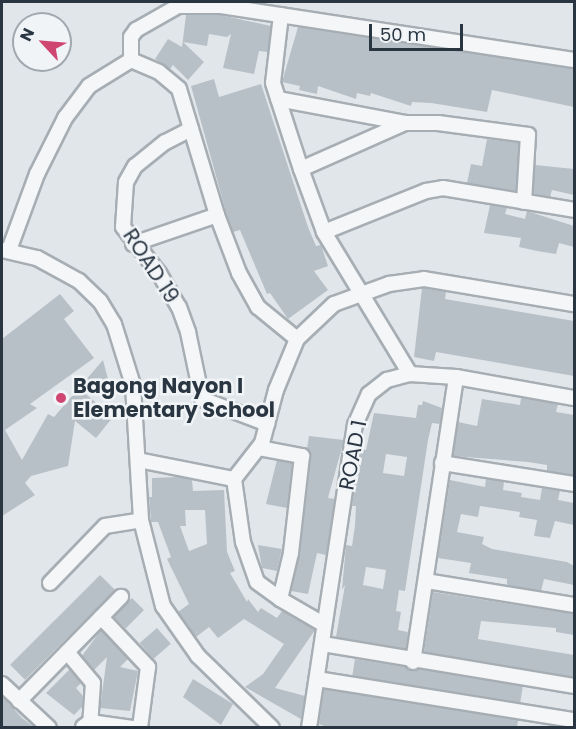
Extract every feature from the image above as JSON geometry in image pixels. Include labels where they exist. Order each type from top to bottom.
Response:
[{"type":"street","points":[[131,60],[131,37],[136,30],[186,3],[281,15],[574,60]]},
{"type":"street","points":[[281,15],[274,74],[279,99],[301,169],[324,232],[359,296],[410,374]]},
{"type":"street","points":[[131,60],[159,72],[179,89],[217,215],[239,273],[258,307],[297,339]]},
{"type":"street","points":[[131,60],[89,86],[65,118],[37,174],[5,250],[59,268],[100,301],[114,324],[133,385],[141,520],[154,582],[175,628],[198,656],[272,728]]},
{"type":"street","points":[[279,99],[405,123],[438,123],[528,135],[524,202]]},
{"type":"street","points":[[301,169],[405,123]]},
{"type":"street","name":"ROAD 19","points":[[191,129],[165,142],[135,166],[126,182],[123,227],[133,244],[159,273],[178,307],[188,332],[202,399],[267,424]]},
{"type":"street","points":[[324,232],[426,191],[443,188],[574,210]]},
{"type":"street","points":[[133,244],[217,215]]},
{"type":"street","points":[[323,624],[280,599],[257,582],[243,542],[234,479],[259,448],[297,339],[334,304],[388,284],[424,279],[574,304]]},
{"type":"street","name":"ROAD 1","points":[[309,728],[355,425],[369,394],[387,380],[410,374],[456,376],[574,398]]},
{"type":"street","points":[[413,662],[456,376]]},
{"type":"street","points":[[259,448],[302,456],[291,553],[280,599]]},
{"type":"street","points":[[138,460],[234,479]]},
{"type":"street","points":[[442,463],[574,484]]},
{"type":"street","points":[[50,582],[105,526],[141,520]]},
{"type":"street","points":[[426,582],[574,605]]},
{"type":"street","points":[[19,701],[121,597]]},
{"type":"street","points":[[101,617],[148,667],[140,728]]},
{"type":"street","points":[[322,644],[413,662],[574,686]]},
{"type":"street","points":[[67,651],[93,683],[86,725],[133,728]]},
{"type":"street","points":[[317,679],[574,720]]},
{"type":"street","points":[[2,684],[49,728]]},
{"type":"building","points":[[186,15],[220,15],[271,26],[268,52],[259,51],[254,74],[223,68],[231,34],[227,37],[209,34],[207,46],[183,42],[204,62],[188,80],[173,65],[170,69],[155,59],[168,39],[182,47]]},
{"type":"building","points":[[298,27],[574,69],[574,107],[492,90],[487,112],[431,103],[412,102],[411,106],[371,93],[370,96],[357,93],[356,99],[318,86],[317,94],[299,90],[300,86],[282,82]]},
{"type":"building","points":[[214,79],[219,97],[261,84],[308,227],[316,246],[321,245],[328,266],[314,271],[328,290],[288,319],[270,293],[267,294],[240,230],[233,232],[226,212],[191,86]]},
{"type":"building","points":[[487,139],[519,143],[516,191],[467,183],[471,164],[482,166]]},
{"type":"building","points":[[535,165],[574,169],[574,195],[552,190],[550,197],[533,194]]},
{"type":"building","points":[[490,205],[507,208],[505,214],[525,219],[527,211],[574,226],[574,247],[559,243],[556,254],[519,247],[521,238],[484,233]]},
{"type":"building","points":[[422,288],[446,292],[445,299],[574,321],[574,376],[436,352],[434,361],[414,357]]},
{"type":"building","points":[[60,294],[74,311],[64,319],[94,358],[30,404],[37,408],[5,430],[22,460],[48,414],[54,417],[103,360],[109,383],[81,390],[113,417],[96,438],[75,421],[68,466],[31,476],[25,483],[35,495],[2,516],[2,339]]},
{"type":"building","points":[[521,398],[558,404],[556,412],[574,415],[574,475],[547,471],[547,465],[528,462],[453,456],[458,422],[477,426],[482,399],[520,405]]},
{"type":"building","points":[[423,401],[442,408],[440,424],[432,423],[405,591],[399,590],[396,611],[401,612],[398,630],[408,632],[406,649],[336,637],[345,585],[342,590],[346,545],[352,546],[355,526],[356,506],[352,506],[360,449],[366,450],[374,413],[416,418],[418,405],[422,405]],"holes":[[[386,454],[407,457],[404,476],[383,473]],[[366,567],[386,570],[383,589],[363,585]]]},
{"type":"building","points":[[309,436],[344,440],[328,498],[335,499],[326,555],[317,553],[308,594],[291,591],[300,554],[311,457],[307,449]]},
{"type":"building","points":[[277,460],[292,463],[287,508],[266,504]]},
{"type":"building","points":[[178,477],[192,480],[193,491],[224,490],[227,552],[235,571],[230,573],[247,602],[248,599],[258,612],[261,608],[277,618],[282,611],[315,630],[275,688],[305,696],[301,719],[245,687],[263,674],[284,644],[244,619],[218,638],[209,627],[196,637],[178,612],[189,604],[167,559],[171,557],[158,522],[151,522],[149,497],[152,497],[152,478]],"holes":[[[185,510],[205,510],[207,544],[189,551],[180,526],[186,526]]]},
{"type":"building","points":[[486,479],[504,482],[503,490],[522,493],[521,497],[540,500],[542,488],[560,491],[558,500],[574,503],[574,525],[555,521],[550,538],[534,536],[537,520],[519,517],[520,512],[480,506],[478,517],[461,514],[457,532],[484,537],[482,544],[492,549],[567,562],[574,566],[574,585],[544,579],[541,591],[507,585],[507,579],[469,573],[471,563],[438,558],[450,480],[485,487]]},
{"type":"building","points":[[258,545],[282,549],[277,571],[262,568]]},
{"type":"building","points":[[100,575],[115,590],[25,680],[10,665]]},
{"type":"building","points":[[433,592],[574,614],[574,635],[556,632],[556,628],[481,621],[478,639],[574,655],[574,677],[424,652]]},
{"type":"building","points":[[132,598],[144,610],[126,628],[114,616]]},
{"type":"building","points":[[157,628],[171,644],[153,659],[140,643]]},
{"type":"building","points":[[101,630],[128,659],[120,667],[138,671],[130,711],[100,708],[107,657],[94,670],[82,656]]},
{"type":"building","points":[[355,659],[523,686],[520,702],[352,676]]},
{"type":"building","points":[[70,669],[81,683],[76,688],[83,696],[82,707],[74,715],[46,693]]},
{"type":"building","points":[[193,679],[233,704],[221,725],[183,697]]},
{"type":"building","points":[[324,689],[518,720],[517,728],[329,728],[319,724]]},
{"type":"building","points":[[2,696],[22,718],[35,728],[2,728]]},
{"type":"place","name":"Bagong Nayon I Elementary School","points":[[61,398]]}]
